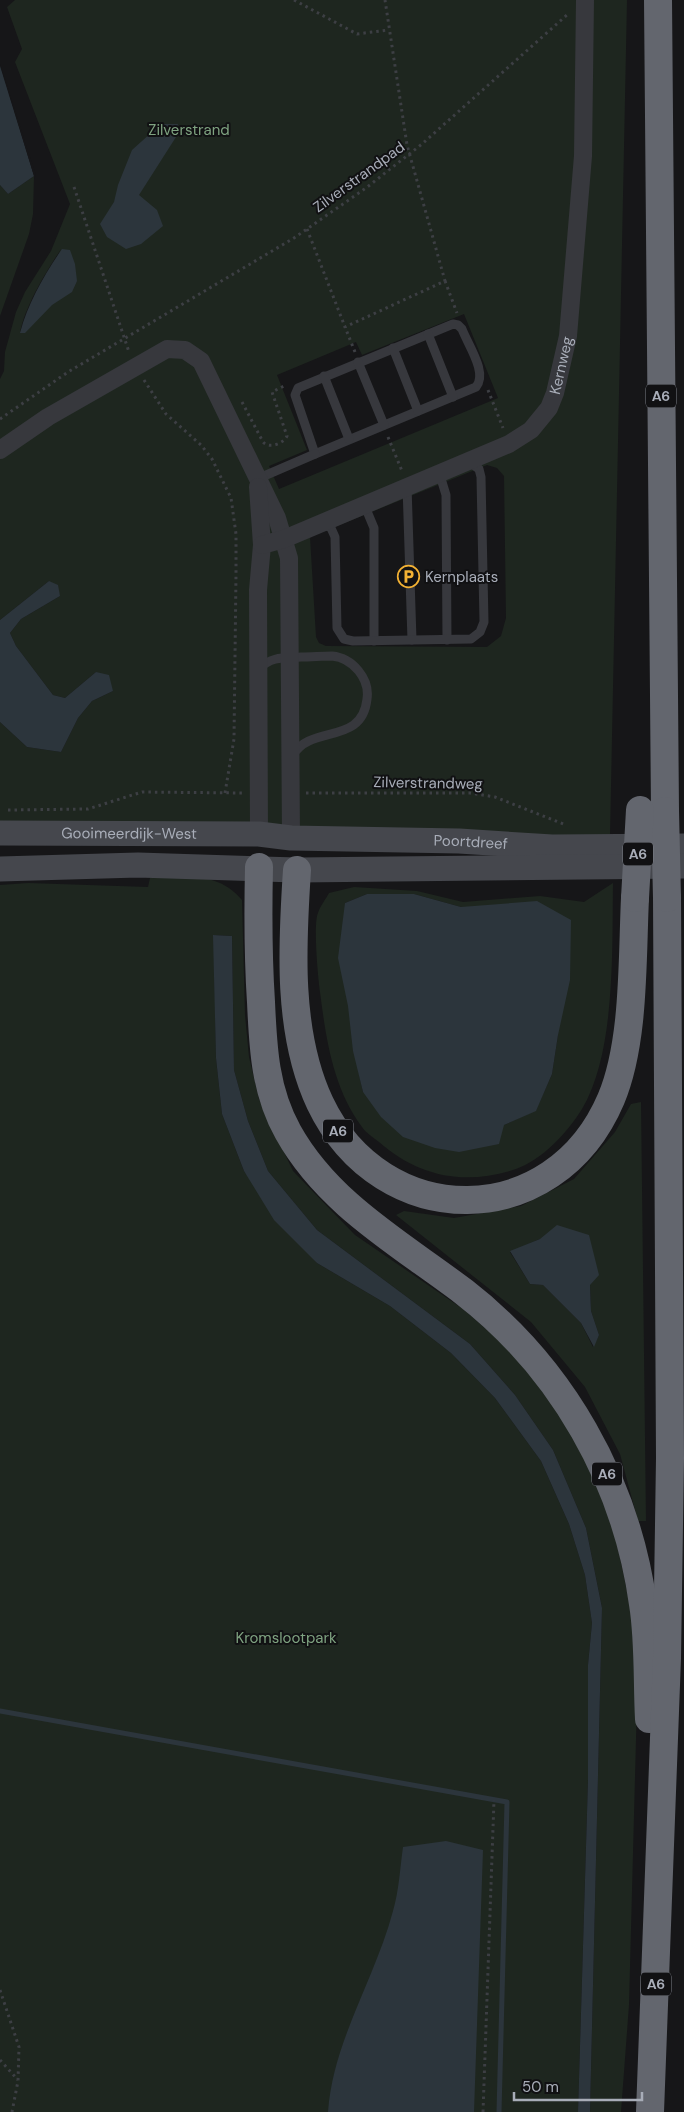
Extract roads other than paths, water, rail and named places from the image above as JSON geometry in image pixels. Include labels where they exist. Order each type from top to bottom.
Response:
[{"type":"highway","name":"A6","points":[[297,870],[294,949],[298,1021],[303,1052],[320,1104],[349,1146],[384,1177],[407,1189],[432,1198],[457,1201],[500,1197],[520,1190],[545,1178],[568,1160],[585,1142],[600,1120],[618,1078],[626,1036],[635,898],[664,749],[658,0]]},
{"type":"highway","name":"A6","points":[[650,2112],[661,1856],[670,1458],[666,898],[653,811]]},
{"type":"highway","name":"A6","points":[[258,867],[258,951],[264,1063],[287,1131],[305,1159],[340,1199],[392,1240],[465,1293],[508,1330],[540,1366],[566,1401],[588,1435],[613,1488],[632,1553],[643,1605],[649,1730],[648,1803],[661,1856]]},
{"type":"main road","name":"Gooimeerdijk-West","points":[[0,833],[259,834]]},
{"type":"main road","name":"Poortdreef","points":[[259,834],[291,838],[459,841],[552,847],[684,846]]},
{"type":"main road","points":[[258,867],[259,834]]},
{"type":"main road","points":[[291,838],[297,870]]},
{"type":"main road","name":"Gooimeerdijk-West","points":[[0,869],[138,865],[258,867]]},
{"type":"main road","name":"Poortdreef","points":[[258,867],[297,870],[684,866]]},
{"type":"street","name":"Kernweg","points":[[262,545],[284,539],[438,472],[509,444],[531,430],[549,408],[560,376],[568,336],[583,156],[585,0]]},
{"type":"street","points":[[0,450],[48,417],[167,349],[185,350],[202,361],[277,518],[289,558],[291,838]]},
{"type":"street","points":[[257,479],[262,545],[258,590],[259,834]]},
{"type":"lane","points":[[257,479],[315,454],[349,439],[472,390],[480,380],[480,372],[461,327],[453,324],[301,385],[295,395],[315,454]]},
{"type":"lane","points":[[428,334],[454,397]]},
{"type":"lane","points":[[393,348],[418,411]]},
{"type":"lane","points":[[358,362],[384,426]]},
{"type":"lane","points":[[324,376],[349,439]]},
{"type":"lane","points":[[319,524],[331,528],[336,537],[338,632],[348,641],[471,639],[480,632],[484,622],[481,477],[477,466],[466,461]]},
{"type":"lane","points":[[438,472],[446,496],[447,640]]},
{"type":"lane","points":[[408,486],[412,640]]},
{"type":"lane","points":[[364,504],[374,528],[374,641]]},
{"type":"lane","points":[[258,670],[270,660],[277,658],[334,656],[344,660],[360,671],[368,691],[364,711],[358,722],[339,734],[313,739],[303,744],[290,760]]},
{"type":"waterway","points":[[0,1711],[507,1802],[499,2112]]},
{"type":"place","name":"Kernplaats","points":[[409,577]]},
{"type":"park label","name":"Zilverstrand","points":[[189,130]]},
{"type":"park label","name":"Kromslootpark","points":[[286,1638]]}]
